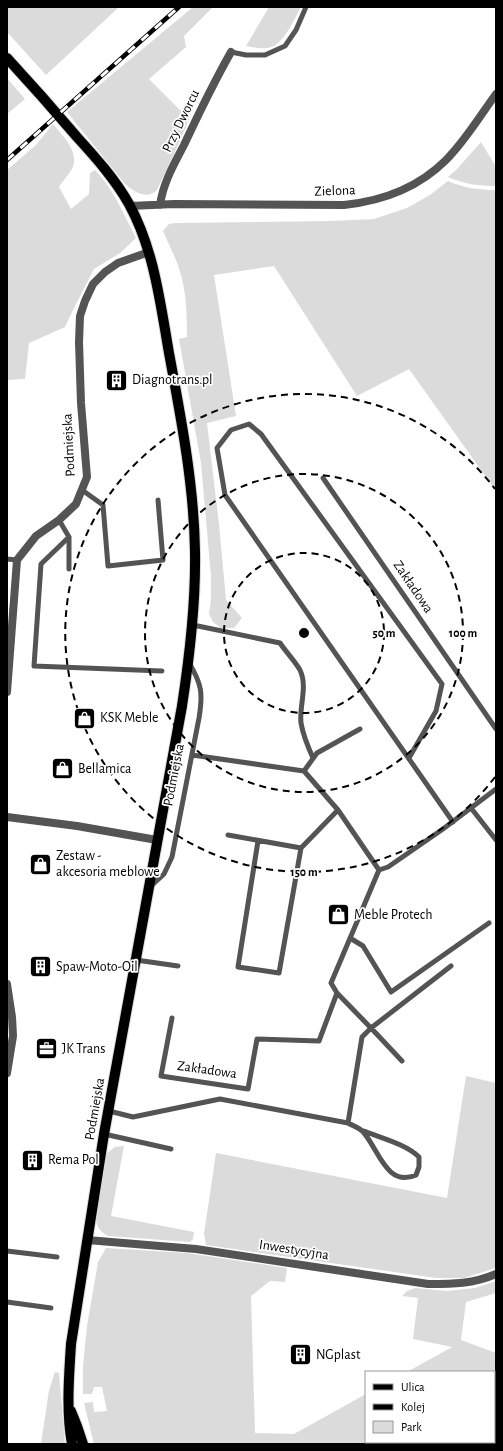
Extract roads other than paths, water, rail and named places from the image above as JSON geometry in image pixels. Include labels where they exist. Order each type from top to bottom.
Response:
[{"type":"main road","name":"Podmiejska","points":[[7,58],[103,166],[118,185],[141,228],[156,278],[188,462],[195,550],[193,625],[189,662],[104,1134],[71,1344],[69,1376],[69,1427],[72,1444]]},
{"type":"main road","name":"Podmiejska","points":[[70,1408],[83,1444]]},
{"type":"street","name":"Przy Dworcu","points":[[160,205],[169,175],[231,52]]},
{"type":"street","name":"Zielona","points":[[130,206],[344,205],[362,203],[385,197],[421,180],[446,161],[464,139],[496,94]]},
{"type":"street","name":"Podmiejska","points":[[17,560],[36,536],[59,520],[76,504],[87,477],[80,380],[79,342],[80,316],[85,301],[93,284],[106,272],[118,263],[149,252]]},
{"type":"street","points":[[7,692],[8,658],[17,560]]},
{"type":"street","points":[[7,817],[77,826],[157,840]]},
{"type":"street","points":[[7,984],[13,1036],[7,1073]]},
{"type":"street","name":"Inwestycyjna","points":[[87,1240],[196,1249],[428,1284],[462,1284],[496,1274]]},
{"type":"lane","points":[[231,52],[246,55],[265,55],[285,46],[296,30],[306,7]]},
{"type":"lane","points":[[408,758],[436,711],[442,684],[261,434],[250,424],[231,430],[217,448],[225,495],[408,758],[453,822]]},
{"type":"lane","name":"Zakładowa","points":[[323,478],[496,729]]},
{"type":"lane","points":[[82,490],[103,505],[108,566],[163,560],[158,500]]},
{"type":"lane","points":[[59,520],[70,537],[69,570]]},
{"type":"lane","points":[[70,537],[41,564],[34,666],[162,671]]},
{"type":"lane","points":[[7,560],[17,560]]},
{"type":"lane","points":[[193,625],[280,643],[300,670],[302,676],[304,692],[301,722],[306,743],[313,758]]},
{"type":"lane","name":"Podmiejska","points":[[149,888],[164,874],[172,857],[202,700],[199,681],[189,662]]},
{"type":"lane","points":[[304,772],[317,753],[360,729]]},
{"type":"lane","points":[[192,755],[304,772],[338,810],[379,870]]},
{"type":"lane","points":[[402,1061],[337,993],[331,983],[379,870],[388,867],[453,822],[496,789]]},
{"type":"lane","points":[[471,808],[496,840]]},
{"type":"lane","points":[[258,841],[238,967],[279,973],[301,848],[338,810]]},
{"type":"lane","points":[[228,836],[301,848]]},
{"type":"lane","points":[[350,938],[363,946],[391,992],[489,923]]},
{"type":"lane","points":[[136,960],[178,966]]},
{"type":"lane","points":[[348,1123],[362,1037],[371,1028],[451,966]]},
{"type":"lane","name":"Zakładowa","points":[[172,1018],[161,1076],[248,1088],[257,1039],[318,1041],[337,993]]},
{"type":"lane","points":[[109,1111],[133,1117],[220,1099],[348,1123],[364,1131],[408,1148],[414,1152],[419,1157],[419,1167],[416,1175],[409,1178],[399,1177],[390,1172],[364,1131]]},
{"type":"lane","points":[[104,1134],[172,1150]]},
{"type":"lane","points":[[7,1251],[57,1257]]},
{"type":"lane","points":[[7,1302],[51,1308]]},
{"type":"railway","points":[[7,160],[179,7]]},
{"type":"place","name":"Diagnotrans.pl","points":[[117,380]]},
{"type":"place","name":"KSK Meble","points":[[85,718]]},
{"type":"place","name":"Bellamica","points":[[62,769]]},
{"type":"place","name":"Zestaw - akcesoria meblowe","points":[[40,864]]},
{"type":"place","name":"Meble Protech","points":[[339,915]]},
{"type":"place","name":"Spaw-Moto-Oil","points":[[41,967]]},
{"type":"place","name":"JK Trans","points":[[47,1049]]},
{"type":"place","name":"Rema Pol","points":[[33,1160]]},
{"type":"place","name":"NGplast","points":[[301,1355]]}]
